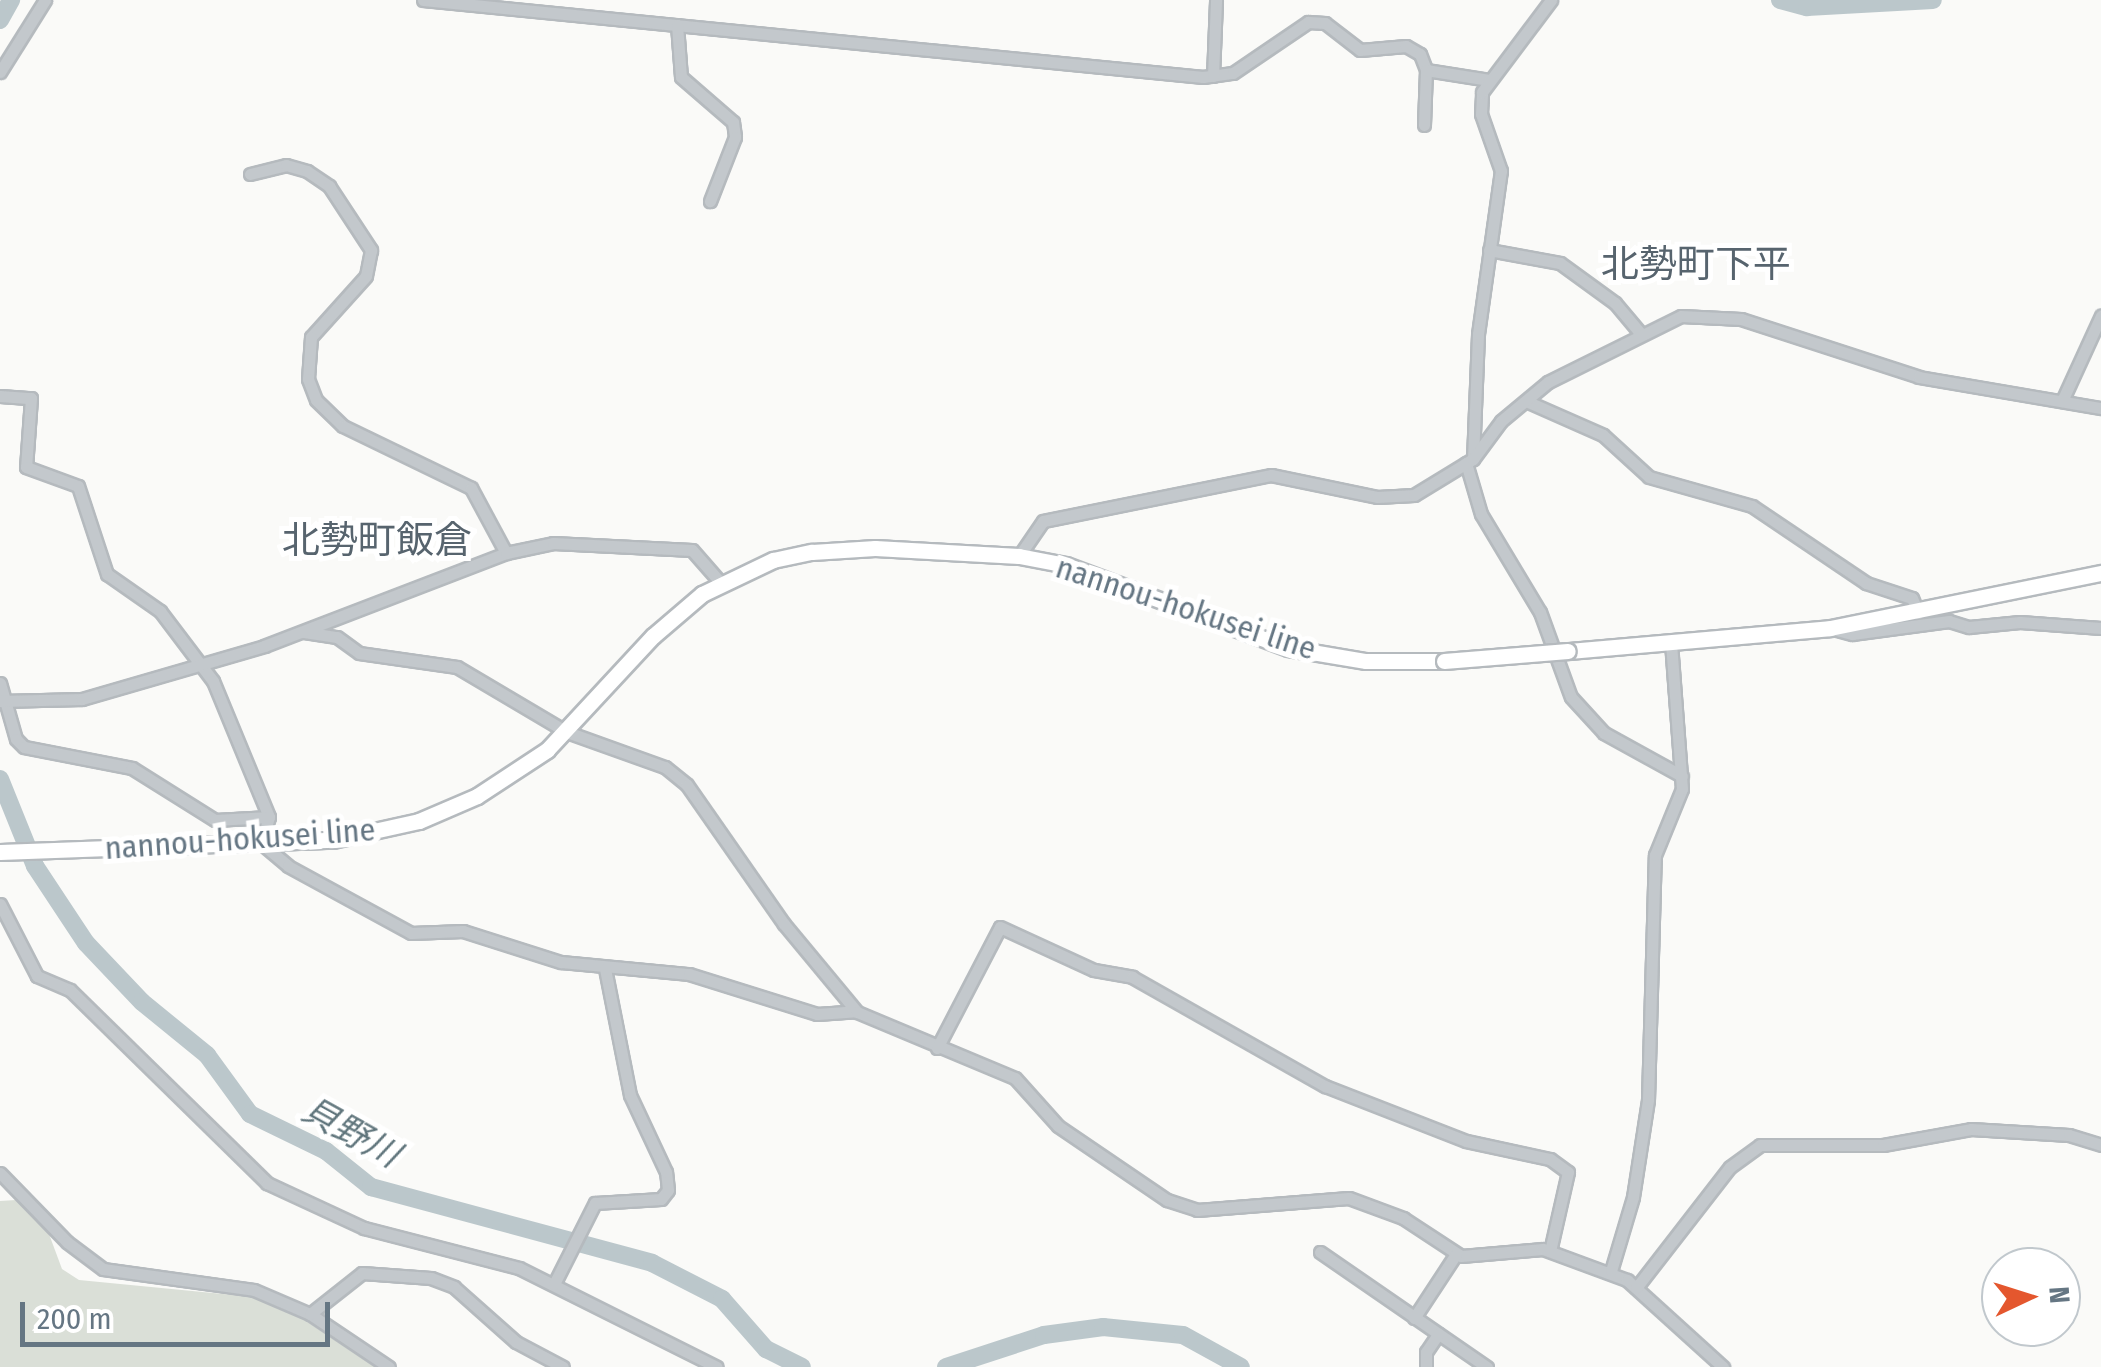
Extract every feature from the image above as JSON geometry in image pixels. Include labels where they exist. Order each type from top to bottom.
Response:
[{"type":"main road","name":"nannou-hokusei line","points":[[0,852],[346,838],[419,821],[505,780],[567,732],[653,636],[720,582],[772,560],[844,548],[1019,556],[1066,565],[1288,648],[1366,661],[1444,661],[1830,628],[2101,573]]},
{"type":"street","points":[[0,72],[46,0]]},
{"type":"street","points":[[424,0],[1212,76],[1233,73],[1308,22],[1325,23],[1360,50],[1406,46],[1420,54],[1426,70],[1424,125]]},
{"type":"street","points":[[1212,76],[1216,0]]},
{"type":"street","points":[[1550,2],[1489,80],[1480,104],[1501,171],[1489,250],[1469,461],[1480,514],[1540,612],[1571,697],[1604,733],[1682,776]]},
{"type":"street","points":[[677,25],[681,76],[732,122],[734,137],[710,201]]},
{"type":"street","points":[[1426,70],[1489,80]]},
{"type":"street","points":[[250,174],[286,164],[307,171],[329,186],[371,250],[366,276],[311,337],[308,379],[316,400],[343,426],[471,488],[506,553]]},
{"type":"street","points":[[1489,250],[1560,263],[1615,303],[1641,334]]},
{"type":"street","points":[[1019,556],[1043,521],[1271,475],[1401,498],[1469,461],[1501,421],[1548,382],[1681,316],[1717,314],[1918,378],[2101,408]]},
{"type":"street","points":[[2062,401],[2101,316]]},
{"type":"street","points":[[0,396],[31,398],[26,467],[78,486],[107,574],[160,611],[192,645],[197,664],[213,680],[268,817],[261,843],[322,888],[411,932],[486,935],[561,962],[689,974],[817,1014],[856,1012]]},
{"type":"street","points":[[1526,402],[1603,434],[1649,477],[1752,506],[1866,584],[1912,598],[1918,613]]},
{"type":"street","points":[[3,701],[82,698],[304,632],[506,553],[553,542],[673,546],[704,558],[720,582]]},
{"type":"street","points":[[1830,628],[1852,634],[1949,621],[1969,627],[2020,622],[2101,628]]},
{"type":"street","points":[[304,632],[337,637],[359,653],[457,667],[567,732],[666,767],[687,785],[784,924],[856,1012],[1015,1078],[1081,1144],[1186,1208],[1348,1198],[1387,1210],[1456,1254],[1550,1251],[1611,1271],[1636,1288],[1723,1367]]},
{"type":"street","points":[[1611,1271],[1633,1196],[1648,1100],[1655,855],[1682,776],[1671,643]]},
{"type":"street","points":[[0,683],[16,739],[24,747],[132,768],[215,820],[268,817]]},
{"type":"street","points":[[0,904],[37,976],[70,990],[267,1183],[317,1212],[519,1268],[555,1282],[717,1367]]},
{"type":"street","points":[[937,1048],[1000,927],[1094,970],[1132,976],[1325,1086],[1466,1141],[1550,1160],[1568,1172],[1550,1251]]},
{"type":"street","points":[[555,1282],[594,1207],[661,1199],[668,1190],[666,1172],[630,1095],[604,969]]},
{"type":"street","points":[[1636,1288],[1730,1167],[1760,1145],[1866,1146],[1971,1129],[2069,1135],[2101,1145]]},
{"type":"street","points":[[0,1174],[67,1242],[103,1269],[254,1290],[310,1314],[389,1367]]},
{"type":"street","points":[[1320,1252],[1487,1367]]},
{"type":"street","points":[[1414,1318],[1456,1254]]},
{"type":"street","points":[[310,1314],[362,1273],[430,1278],[454,1287],[516,1342],[563,1367]]},
{"type":"street","points":[[1426,1367],[1426,1352],[1438,1334]]},
{"type":"shaded area","points":[[16,1200],[49,1234],[62,1269],[79,1280],[254,1297],[294,1313],[375,1367],[0,1367],[0,1201]]},
{"type":"waterway","name":"貝野川","points":[[0,20],[11,0]]},
{"type":"waterway","points":[[1780,0],[1807,7],[1933,0]]},
{"type":"waterway","name":"貝野川","points":[[0,779],[35,866],[86,943],[142,1002],[207,1055],[250,1114],[326,1151],[371,1187],[652,1263],[722,1299],[766,1349],[802,1367]]},
{"type":"waterway","name":"貝野川","points":[[946,1367],[1044,1335],[1103,1327],[1183,1335],[1241,1367]]},
{"type":"district","name":"北勢町下平","points":[[1696,265]]},
{"type":"district","name":"北勢町飯倉","points":[[377,541]]}]
